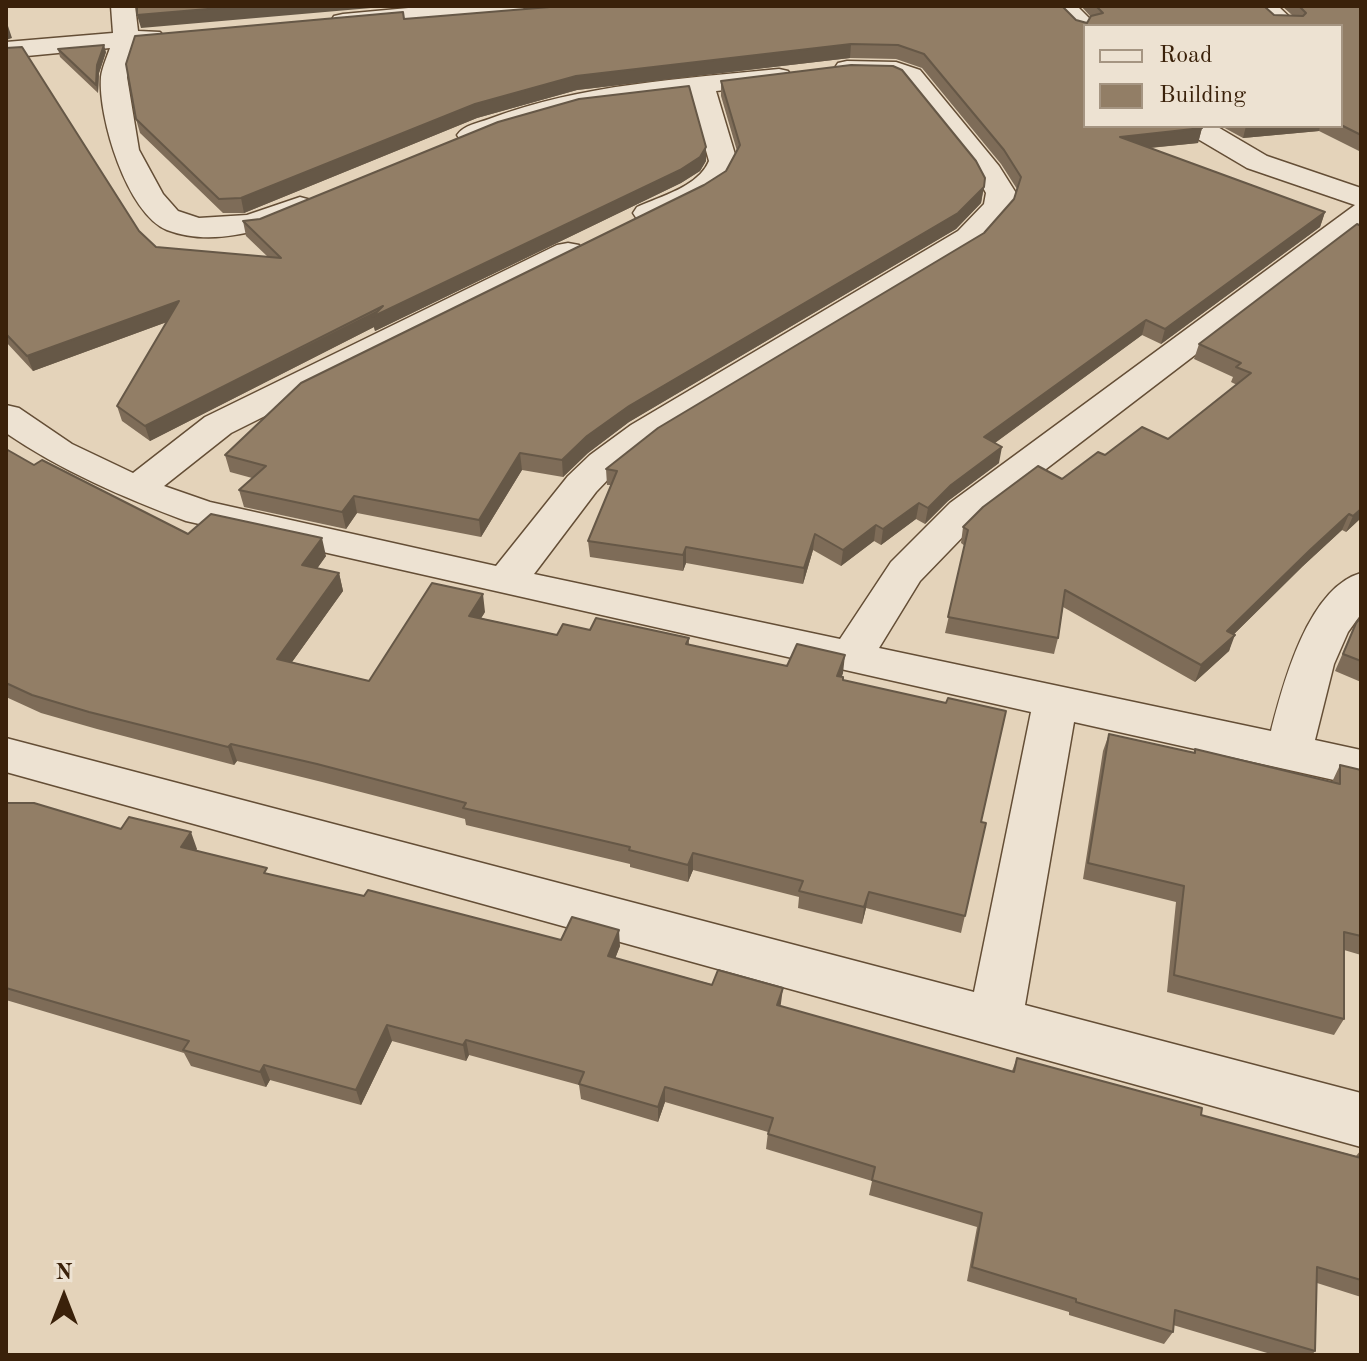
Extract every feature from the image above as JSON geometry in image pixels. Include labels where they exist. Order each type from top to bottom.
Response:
[{"type":"street","points":[[123,6],[126,39],[114,77],[125,150],[150,198],[167,217],[177,223],[199,227],[251,224],[319,198]]},
{"type":"street","points":[[312,23],[513,6]]},
{"type":"street","points":[[1063,6],[1083,24]]},
{"type":"street","points":[[1263,6],[1285,24]]},
{"type":"street","points":[[6,50],[173,35]]},
{"type":"street","points":[[446,145],[532,112],[577,101],[875,68],[896,70],[911,76],[998,185],[1001,193],[998,206],[969,238],[644,433],[603,463],[582,484],[506,582]]},
{"type":"street","points":[[136,489],[218,425],[692,192],[714,178],[721,170],[723,161],[701,85]]},
{"type":"street","points":[[1199,128],[1221,144],[1257,162],[1361,198]]},
{"type":"street","points":[[851,657],[905,572],[964,512],[1361,213]]},
{"type":"street","points":[[6,416],[59,452],[136,489],[200,512],[506,582],[1361,768]]},
{"type":"street","points":[[1289,752],[1313,655],[1338,611],[1361,587]]},
{"type":"street","points":[[995,1022],[1055,702]]},
{"type":"street","points":[[6,755],[1361,1120]]},
{"type":"building","points":[[137,6],[243,6],[137,15]]},
{"type":"building","points":[[562,6],[1062,6],[1076,20],[1087,23],[1091,16],[1103,13],[1096,6],[1264,6],[1274,15],[1303,16],[1306,13],[1299,6],[1361,6],[1361,135],[1343,126],[1343,24],[1083,24],[1083,128],[1202,128],[1120,137],[1325,212],[1165,329],[1146,320],[984,437],[1002,447],[951,485],[928,508],[919,503],[883,529],[876,525],[843,550],[815,534],[804,568],[686,547],[683,555],[588,541],[617,471],[606,469],[658,428],[984,233],[1014,199],[1021,177],[1004,150],[924,54],[898,45],[851,44],[576,76],[475,104],[241,198],[219,199],[136,119],[126,64],[135,36],[403,12],[404,19]]},
{"type":"building","points":[[104,45],[97,65],[96,85],[58,49]]},
{"type":"building","points":[[22,47],[139,231],[156,247],[281,258],[243,221],[260,219],[498,122],[579,99],[689,86],[706,147],[700,157],[680,170],[372,317],[383,306],[145,426],[117,406],[179,301],[27,356],[6,334],[6,48]]},
{"type":"building","points":[[851,65],[893,66],[902,70],[976,161],[985,178],[984,187],[958,213],[629,406],[587,436],[562,460],[520,453],[479,520],[354,496],[342,512],[239,490],[266,466],[225,455],[301,383],[704,185],[726,171],[740,145],[721,81]]},
{"type":"building","points":[[1357,224],[1361,226],[1361,509],[1353,516],[1349,514],[1227,631],[1235,635],[1201,665],[1065,590],[1058,638],[948,617],[968,530],[963,527],[983,507],[1038,466],[1062,479],[1098,452],[1105,455],[1142,427],[1168,439],[1251,373],[1236,367],[1241,363],[1199,344]]},
{"type":"building","points":[[6,449],[34,465],[42,460],[188,534],[211,514],[322,538],[302,565],[339,573],[277,659],[369,681],[432,583],[483,594],[469,616],[557,635],[563,624],[590,630],[596,618],[689,638],[686,644],[787,666],[797,644],[845,655],[837,676],[843,677],[843,680],[946,703],[948,698],[1006,711],[981,822],[986,823],[965,916],[869,892],[864,907],[799,891],[803,881],[693,853],[688,865],[629,850],[630,847],[463,808],[466,803],[317,764],[231,744],[228,747],[89,712],[32,695],[6,683]]},
{"type":"building","points":[[1361,617],[1361,661],[1343,654]]},
{"type":"building","points":[[1109,734],[1195,753],[1195,749],[1340,784],[1340,765],[1361,770],[1361,936],[1344,932],[1344,1019],[1174,975],[1184,886],[1088,863]]},
{"type":"building","points":[[6,803],[34,803],[121,829],[129,817],[191,832],[181,847],[267,868],[264,873],[364,896],[368,890],[561,940],[572,917],[619,930],[608,956],[712,985],[718,970],[783,988],[777,1005],[1014,1072],[1017,1058],[1202,1108],[1201,1115],[1361,1158],[1361,1280],[1317,1267],[1315,1351],[1175,1310],[1173,1332],[972,1267],[982,1213],[872,1180],[875,1167],[768,1134],[773,1118],[665,1087],[658,1107],[579,1084],[584,1072],[466,1040],[463,1045],[387,1025],[356,1090],[264,1065],[260,1072],[183,1050],[189,1041],[6,988]]}]
